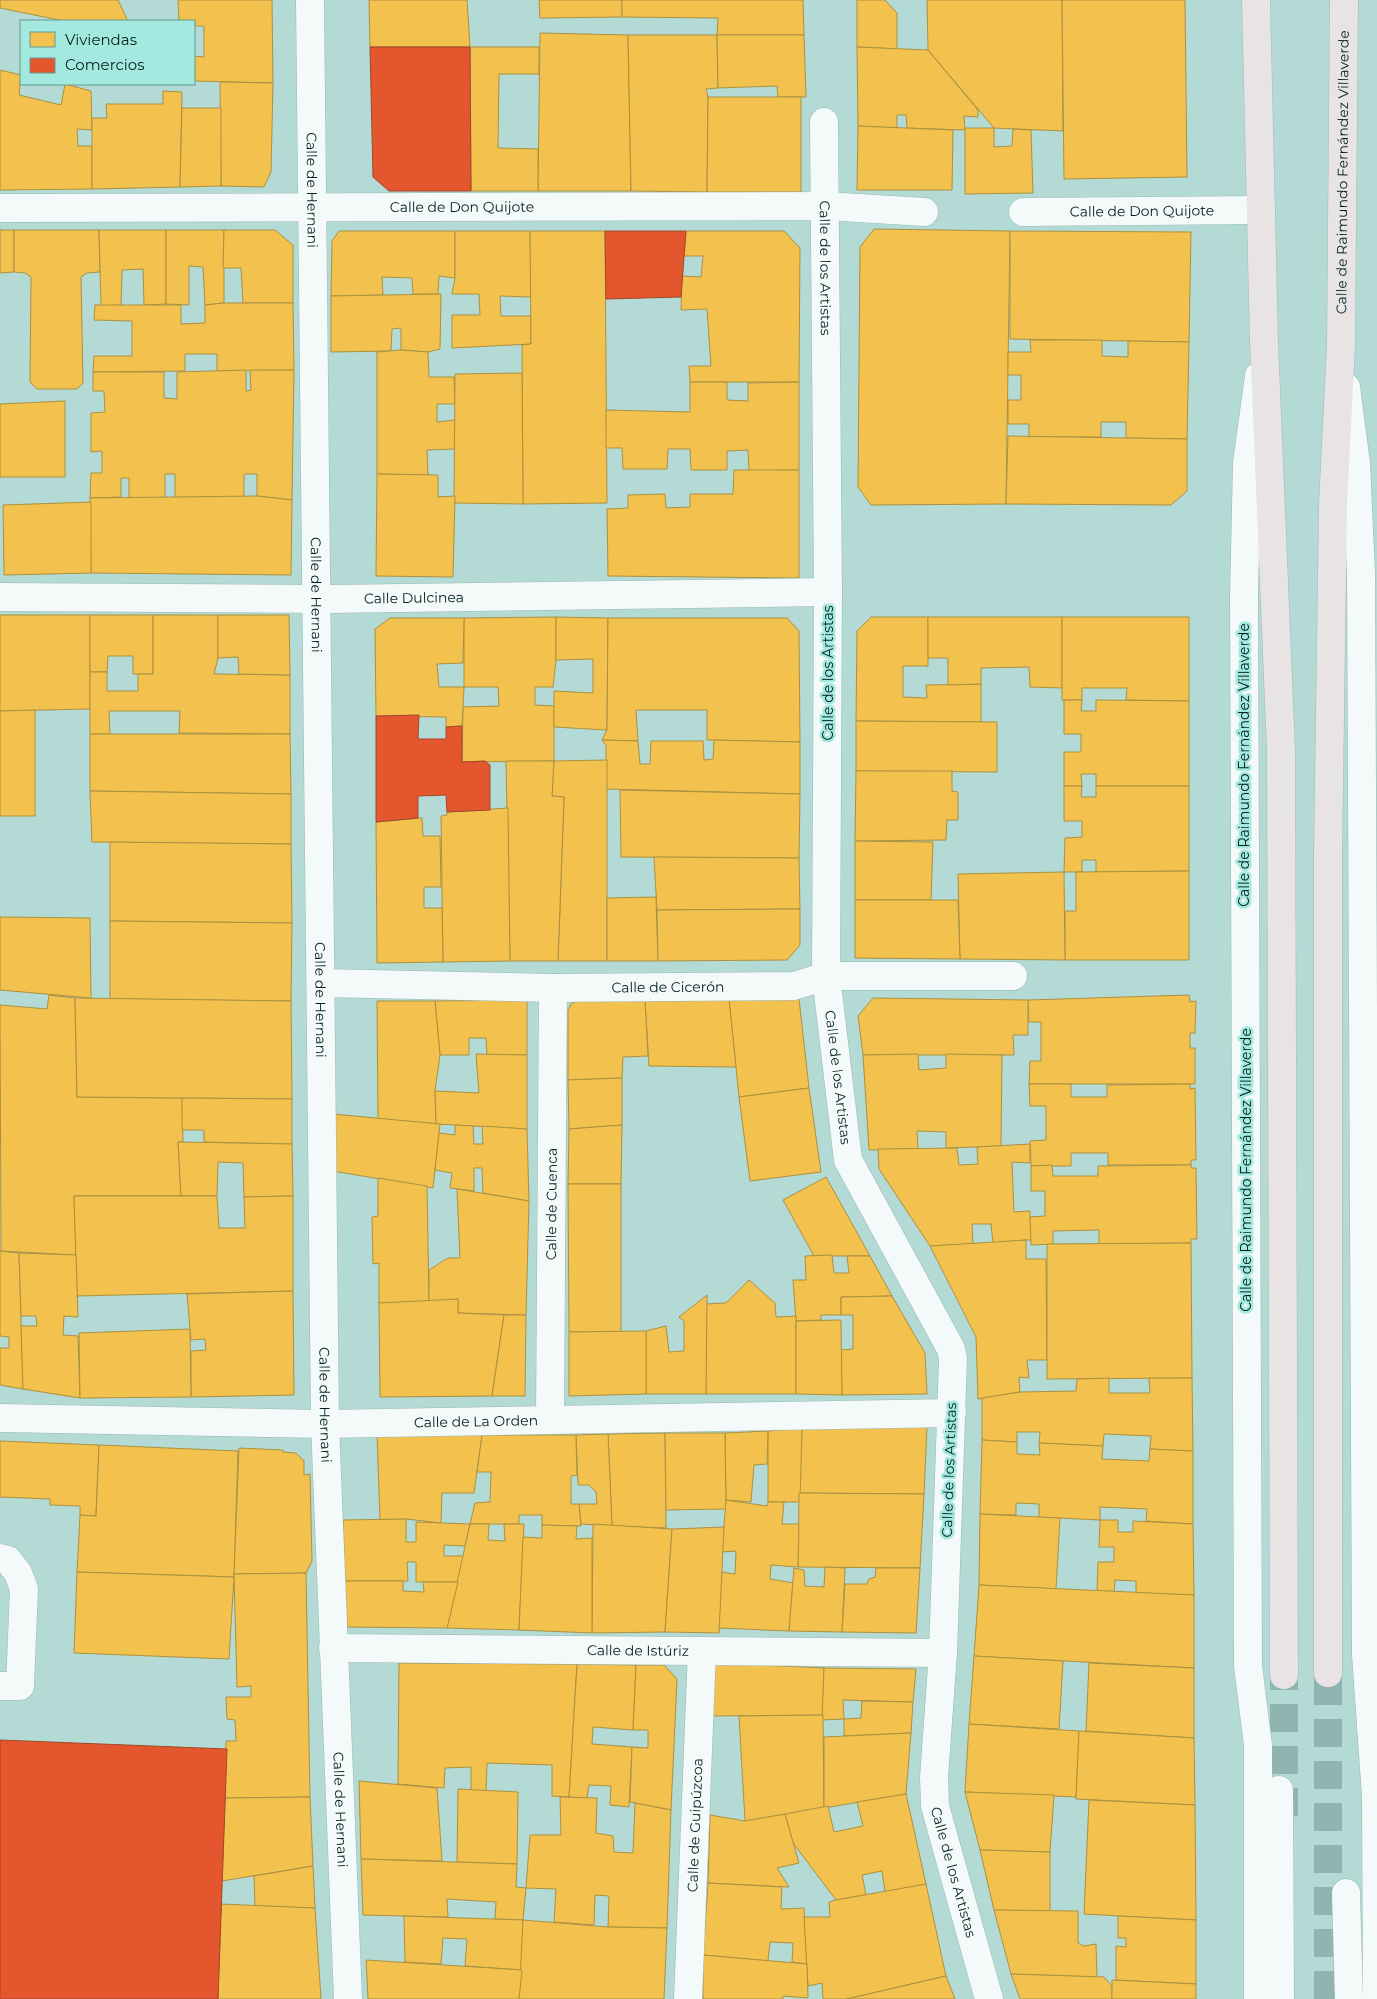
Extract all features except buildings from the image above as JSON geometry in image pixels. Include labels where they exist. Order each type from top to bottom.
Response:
[{"type":"main road","name":"Calle de Raimundo Fernández Villaverde","points":[[1256,0],[1264,342],[1278,652],[1282,825],[1284,1675]]},
{"type":"main road","name":"Calle de Raimundo Fernández Villaverde","points":[[1328,1673],[1328,855],[1333,504],[1341,345],[1344,0]]},
{"type":"street","name":"Calle de Hernani","points":[[310,0],[311,206],[322,983],[321,1166],[325,1424],[348,1999]]},
{"type":"street","name":"Calle de los Artistas","points":[[824,122],[828,592],[826,976],[848,1160],[951,1349],[953,1359],[943,1653],[934,1777],[935,1806],[989,1999]]},
{"type":"street","name":"Calle de Don Quijote","points":[[0,208],[826,206],[924,212]]},
{"type":"street","name":"Calle de Don Quijote","points":[[1023,212],[1261,210]]},
{"type":"street","name":"Calle de Raimundo Fernández Villaverde","points":[[1258,1999],[1258,1745],[1248,1666],[1244,588],[1247,463],[1264,342]]},
{"type":"street","name":"Calle de Raimundo Fernández Villaverde","points":[[1341,345],[1360,520],[1370,669],[1371,1371],[1366,1655],[1376,1796],[1377,1999]]},
{"type":"street","name":"Calle Dulcinea","points":[[0,597],[316,599],[828,592]]},
{"type":"street","name":"Calle de Cicerón","points":[[322,983],[553,988],[794,986],[826,976],[1013,976]]},
{"type":"street","name":"Calle de Cuenca","points":[[550,1419],[553,988]]},
{"type":"street","name":"Calle de La Orden","points":[[0,1418],[325,1424],[952,1413]]},
{"type":"street","points":[[0,1558],[8,1560],[18,1573],[24,1589],[20,1686],[0,1686]]},
{"type":"street","name":"Calle de Istúriz","points":[[333,1648],[943,1653]]},
{"type":"street","name":"Calle de Guipúzcoa","points":[[688,1999],[702,1651]]},
{"type":"street","points":[[1279,1790],[1280,1999]]},
{"type":"street","points":[[1346,1893],[1349,1999]]},
{"type":"tunnel","points":[[1328,1673],[1328,1999]]},
{"type":"tunnel","points":[[1284,1675],[1284,1816]]}]
